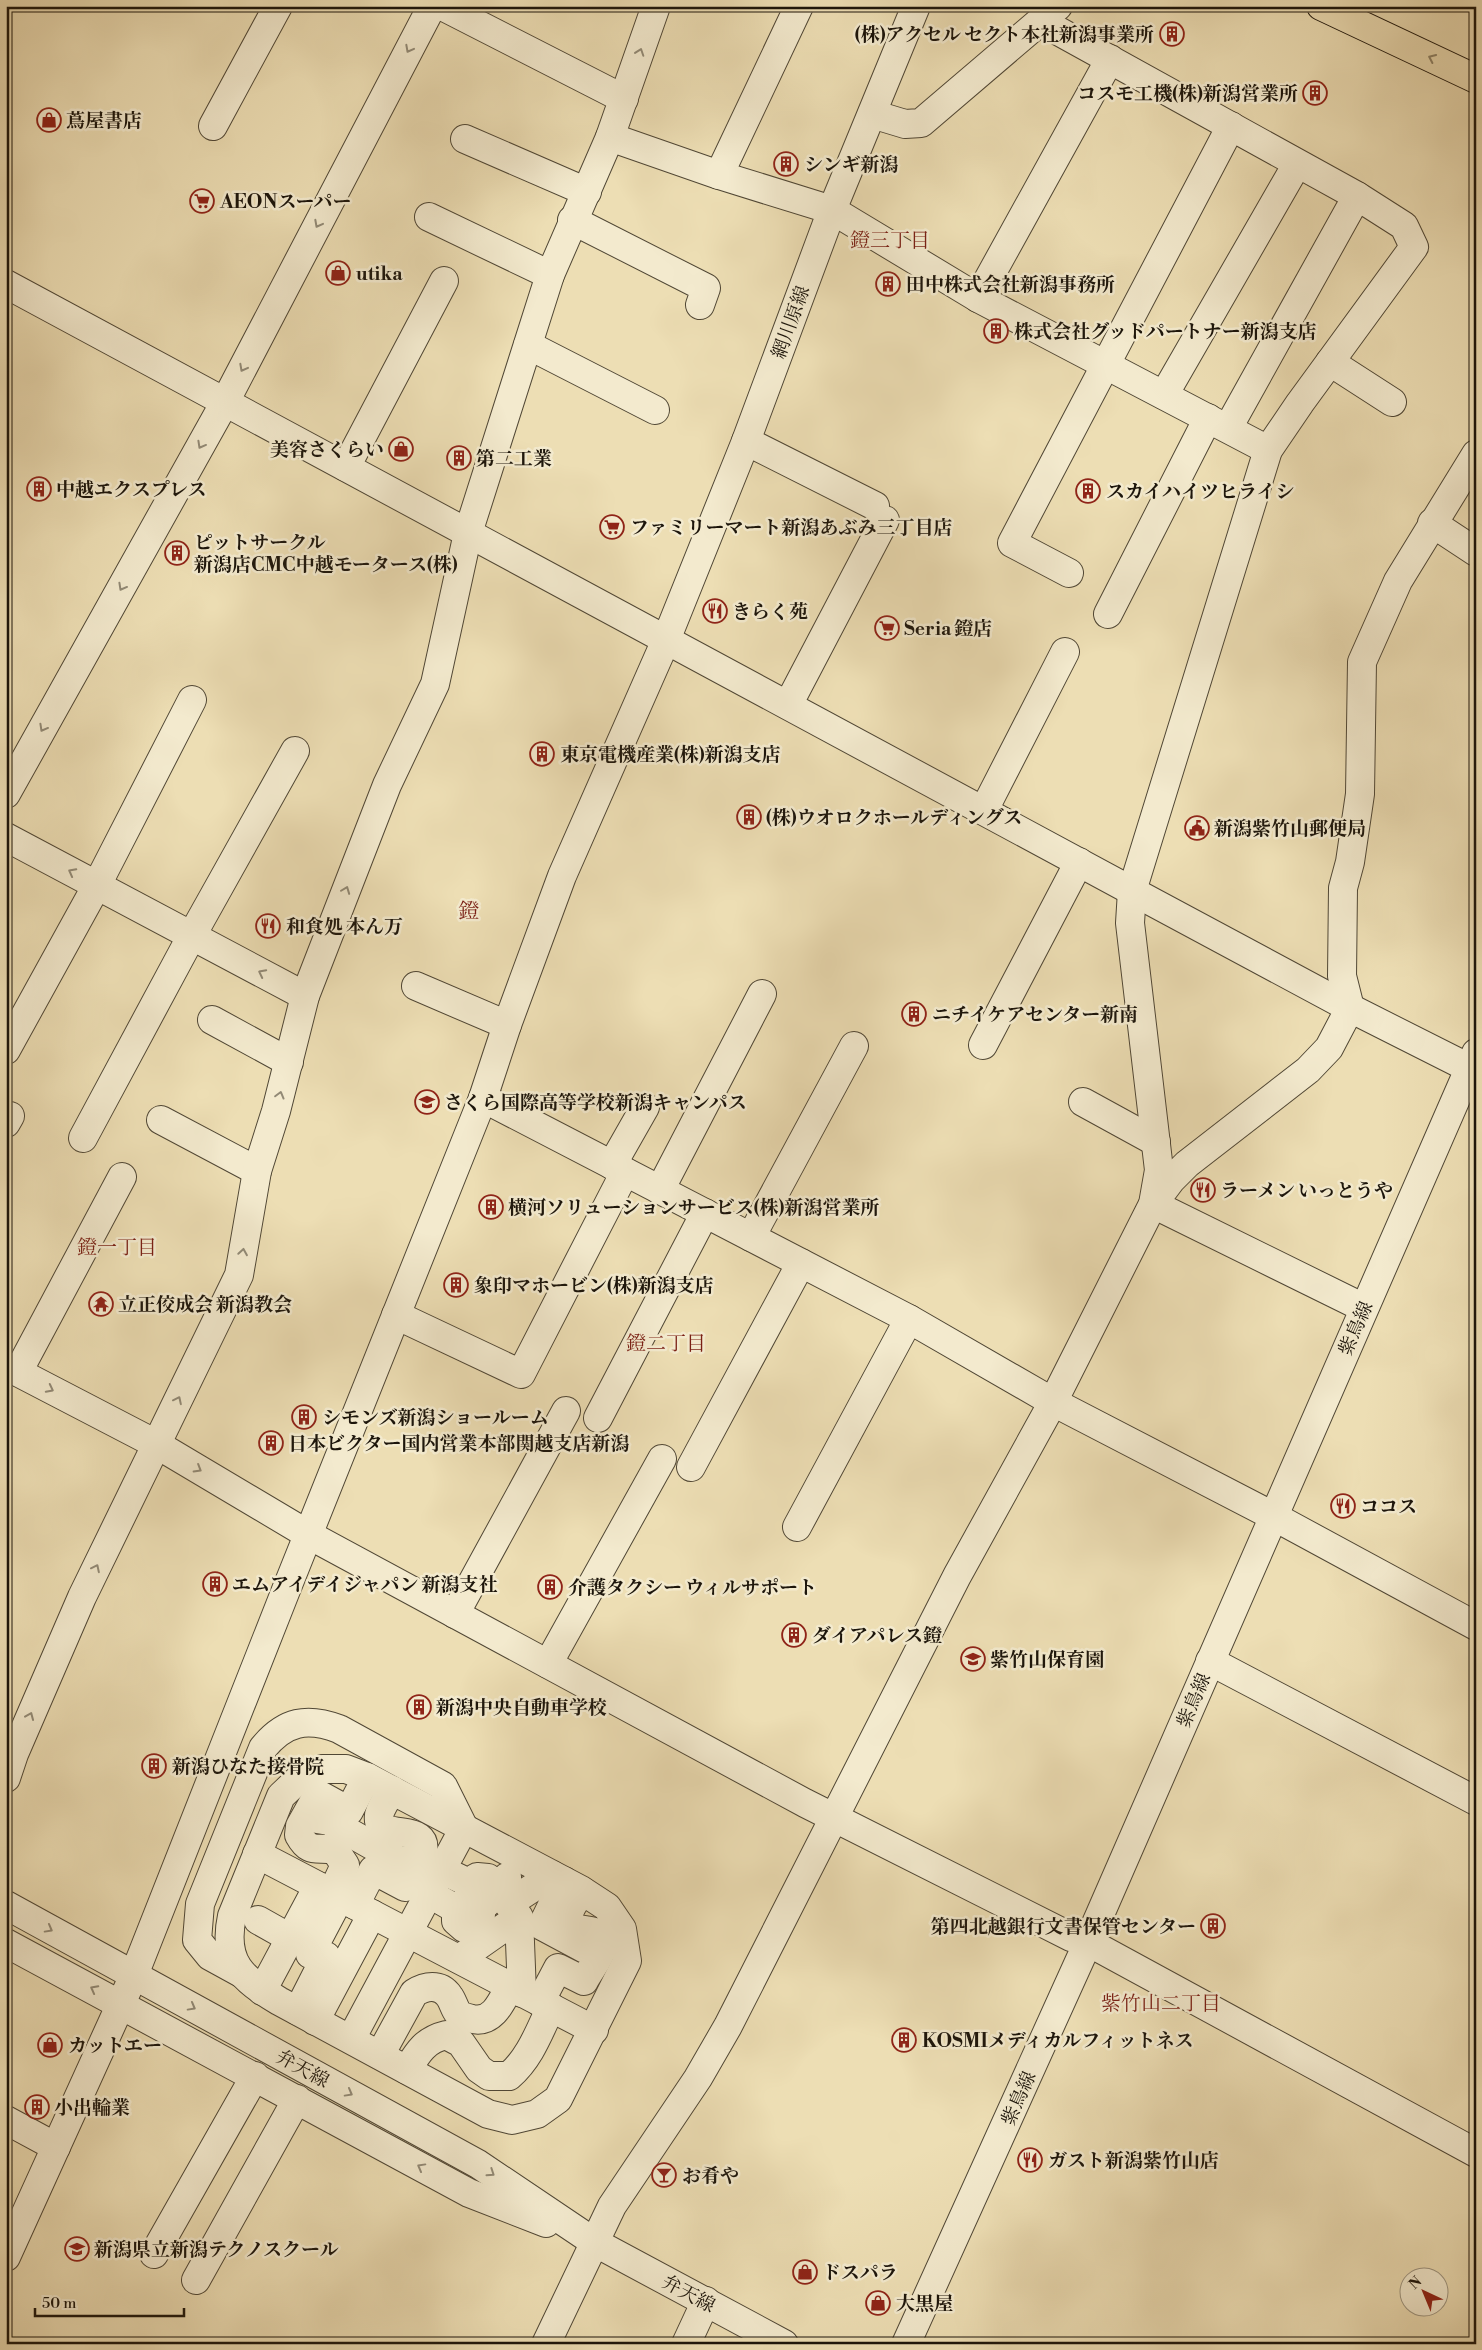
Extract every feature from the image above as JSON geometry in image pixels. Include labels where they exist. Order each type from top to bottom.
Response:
[{"type":"highway","points":[[1321,6],[1476,79]]},
{"type":"street","points":[[213,126],[278,6]]},
{"type":"street","points":[[6,794],[225,402],[432,6]]},
{"type":"street","points":[[442,6],[624,98]]},
{"type":"street","points":[[6,1778],[14,1754],[82,1597],[239,1275],[256,1170],[289,1062],[305,996],[387,785],[435,684],[468,533],[550,275],[572,220],[587,192],[610,136],[656,6]]},
{"type":"street","points":[[719,175],[799,6]]},
{"type":"street","name":"網川原線","points":[[6,2257],[134,1975],[483,1098],[507,1025],[562,876],[666,640],[746,441],[832,210],[916,6]]},
{"type":"street","points":[[872,114],[905,124],[921,123],[1050,14],[1110,60],[1357,196],[1404,226],[1414,247],[1268,450],[1132,891],[1130,923],[1159,1170],[1153,1204]]},
{"type":"street","points":[[978,298],[1110,60]]},
{"type":"street","points":[[1069,573],[1012,543],[1231,126]]},
{"type":"street","points":[[610,136],[719,175],[832,210],[978,298],[1268,450]]},
{"type":"street","points":[[465,139],[587,192]]},
{"type":"street","points":[[1164,395],[1297,164]]},
{"type":"street","points":[[1108,614],[1218,423],[1357,196]]},
{"type":"street","points":[[430,217],[550,275]]},
{"type":"street","points":[[572,220],[706,288],[700,305]]},
{"type":"street","points":[[346,467],[444,281]]},
{"type":"street","points":[[6,284],[1350,1008],[1472,1061]]},
{"type":"street","points":[[528,345],[655,410]]},
{"type":"street","points":[[1330,362],[1392,402]]},
{"type":"street","points":[[746,441],[880,513],[788,705]]},
{"type":"street","points":[[546,2344],[612,2206],[698,2078],[728,2026],[957,1576],[1053,1402],[1153,1204],[1172,1180],[1188,1164],[1308,1070],[1329,1048],[1350,1008],[1342,976],[1343,888],[1350,862],[1360,794],[1362,662],[1398,581],[1476,454]]},
{"type":"street","points":[[1432,523],[1476,552]]},
{"type":"street","points":[[984,810],[1066,652]]},
{"type":"street","points":[[6,1050],[97,885],[192,700]]},
{"type":"street","points":[[83,1138],[190,937],[295,751]]},
{"type":"street","points":[[6,837],[190,937],[305,996]]},
{"type":"street","points":[[983,1045],[1079,862]]},
{"type":"street","points":[[416,986],[507,1025]]},
{"type":"street","points":[[660,1190],[762,994]]},
{"type":"street","points":[[212,1020],[289,1062]]},
{"type":"street","points":[[751,1237],[854,1046]]},
{"type":"street","name":"紫鳥線","points":[[906,2344],[1088,1942],[1364,1308],[1466,1104],[1472,1061]]},
{"type":"street","points":[[483,1098],[909,1319],[1053,1402],[1273,1516],[1476,1626]]},
{"type":"street","points":[[1083,1102],[1156,1142]]},
{"type":"street","points":[[396,1315],[521,1374],[645,1107]]},
{"type":"street","points":[[161,1120],[256,1170]]},
{"type":"street","points":[[122,1177],[12,1369],[156,1444],[309,1535],[835,1818],[1071,1938],[1088,1942],[1472,2143]]},
{"type":"street","points":[[1153,1204],[1364,1308]]},
{"type":"street","points":[[598,1418],[705,1213]]},
{"type":"street","points":[[691,1467],[801,1263]]},
{"type":"street","points":[[798,1527],[909,1319]]},
{"type":"street","points":[[455,1614],[566,1411]]},
{"type":"street","points":[[548,1664],[662,1459]]},
{"type":"street","points":[[1210,1660],[1476,1801]]},
{"type":"street","points":[[241,1973],[210,1956],[197,1940],[200,1904],[263,1748],[273,1736],[290,1726],[303,1722],[324,1723],[339,1729],[443,1786],[464,1828]]},
{"type":"street","points":[[229,1735],[263,1748]]},
{"type":"street","points":[[322,1769],[346,1769],[367,1777],[464,1828],[566,1882],[607,1907],[622,1929],[627,1961],[558,2099],[537,2114],[512,2120],[488,2114],[253,1986],[241,1973],[232,1957],[228,1935],[232,1916],[281,1796],[301,1777],[322,1769]]},
{"type":"street","points":[[306,2016],[343,1899],[345,1865],[335,1850],[312,1849],[306,1846],[299,1835],[305,1816],[318,1794],[349,1811],[367,1777]]},
{"type":"street","points":[[392,1790],[380,1812],[379,1820],[383,1828],[390,1832],[407,1832],[418,1838],[423,1846],[432,1876]]},
{"type":"street","points":[[279,1801],[305,1816],[330,1821],[398,1860],[412,1861],[466,1898]]},
{"type":"street","points":[[351,2039],[409,1933],[432,1876],[464,1828]]},
{"type":"street","points":[[506,1851],[508,1904],[566,1882]]},
{"type":"street","points":[[257,1854],[594,2030]]},
{"type":"street","points":[[306,2016],[314,1952],[343,1899],[373,1870],[405,1887],[432,1876]]},
{"type":"street","points":[[566,1882],[542,1926],[566,1950],[598,1956],[623,1970]]},
{"type":"street","points":[[380,2055],[414,1993],[423,1988],[432,1987],[442,1990],[449,1995],[458,2012],[464,2017],[477,2020],[487,2019],[495,2012],[531,1997],[558,1968],[584,1981],[603,1946],[602,1937],[594,1931],[573,1929],[570,1924],[566,1882]]},
{"type":"street","name":"弁天線","points":[[6,1905],[478,2164],[594,2242],[784,2344]]},
{"type":"street","points":[[408,2070],[425,2044],[434,2038],[446,2035],[462,2042],[472,2060],[484,2073],[496,2077],[509,2076],[520,2066],[531,2048],[531,1997],[519,1917],[459,1959]]},
{"type":"street","points":[[258,1920],[314,1952]]},
{"type":"street","name":"弁天線","points":[[6,1943],[256,2076],[469,2193],[594,2242]]},
{"type":"street","points":[[262,1991],[314,1952]]},
{"type":"street","points":[[154,2254],[256,2076]]},
{"type":"street","points":[[196,2280],[297,2099]]},
{"type":"street","points":[[6,2120],[56,2148]]},
{"type":"street","points":[[686,2344],[706,2301]]},
{"type":"place","name":"(株)アクセル セクト本社新潟事業所","points":[[1172,34]]},
{"type":"place","name":"コスモ工機(株)新潟営業所","points":[[1315,93]]},
{"type":"place","name":"蔦屋書店","points":[[49,120]]},
{"type":"place","name":"シンギ新潟","points":[[786,164]]},
{"type":"place","name":"AEONスーパー","points":[[202,201]]},
{"type":"place","name":"utika","points":[[338,273]]},
{"type":"place","name":"田中株式会社新潟事務所","points":[[888,284]]},
{"type":"place","name":"株式会社グッドパートナー新潟支店","points":[[996,331]]},
{"type":"place","name":"美容さくらい","points":[[401,449]]},
{"type":"place","name":"第二工業","points":[[459,458]]},
{"type":"place","name":"中越エクスプレス","points":[[39,489]]},
{"type":"place","name":"スカイハイツヒライシ","points":[[1088,491]]},
{"type":"place","name":"ファミリーマート新潟あぶみ三丁目店","points":[[612,527]]},
{"type":"place","name":"ピットサークル 新潟店CMC中越モータース(株)","points":[[177,553]]},
{"type":"place","name":"きらく苑","points":[[715,611]]},
{"type":"place","name":"Seria 鐙店","points":[[887,628]]},
{"type":"place","name":"東京電機産業(株)新潟支店","points":[[542,754]]},
{"type":"place","name":"(株)ウオロクホールディングス","points":[[749,817]]},
{"type":"place","name":"新潟紫竹山郵便局","points":[[1197,828]]},
{"type":"place","name":"和食処 本ん万","points":[[268,926]]},
{"type":"place","name":"ニチイケアセンター新南","points":[[914,1014]]},
{"type":"place","name":"さくら国際高等学校新潟キャンパス","points":[[427,1102]]},
{"type":"place","name":"ラーメン いっとうや","points":[[1203,1190]]},
{"type":"place","name":"横河ソリューションサービス(株)新潟営業所","points":[[491,1207]]},
{"type":"place","name":"象印マホービン(株)新潟支店","points":[[456,1285]]},
{"type":"place","name":"立正佼成会 新潟教会","points":[[101,1304]]},
{"type":"place","name":"シモンズ新潟ショールーム","points":[[304,1417]]},
{"type":"place","name":"日本ビクター国内営業本部関越支店新潟","points":[[271,1443]]},
{"type":"place","name":"ココス","points":[[1343,1506]]},
{"type":"place","name":"エムアイデイジャパン 新潟支社","points":[[215,1584]]},
{"type":"place","name":"介護タクシー ウィルサポート","points":[[550,1587]]},
{"type":"place","name":"ダイアパレス鐙","points":[[794,1635]]},
{"type":"place","name":"紫竹山保育園","points":[[973,1659]]},
{"type":"place","name":"新潟中央自動車学校","points":[[419,1707]]},
{"type":"place","name":"新潟ひなた接骨院","points":[[154,1766]]},
{"type":"place","name":"第四北越銀行文書保管センター","points":[[1213,1926]]},
{"type":"place","name":"KOSMIメディカルフィットネス","points":[[904,2040]]},
{"type":"place","name":"カットエー","points":[[50,2045]]},
{"type":"place","name":"小出輪業","points":[[37,2107]]},
{"type":"place","name":"ガスト新潟紫竹山店","points":[[1030,2160]]},
{"type":"place","name":"お肴や","points":[[664,2175]]},
{"type":"place","name":"新潟県立新潟テクノスクール","points":[[77,2249]]},
{"type":"place","name":"ドスパラ","points":[[805,2272]]},
{"type":"place","name":"大黒屋","points":[[878,2303]]},
{"type":"district","name":"鐙三丁目","points":[[890,240]]},
{"type":"district","name":"鐙","points":[[469,911]]},
{"type":"district","name":"鐙一丁目","points":[[117,1247]]},
{"type":"district","name":"鐙二丁目","points":[[666,1343]]},
{"type":"district","name":"紫竹山二丁目","points":[[1161,2003]]}]
